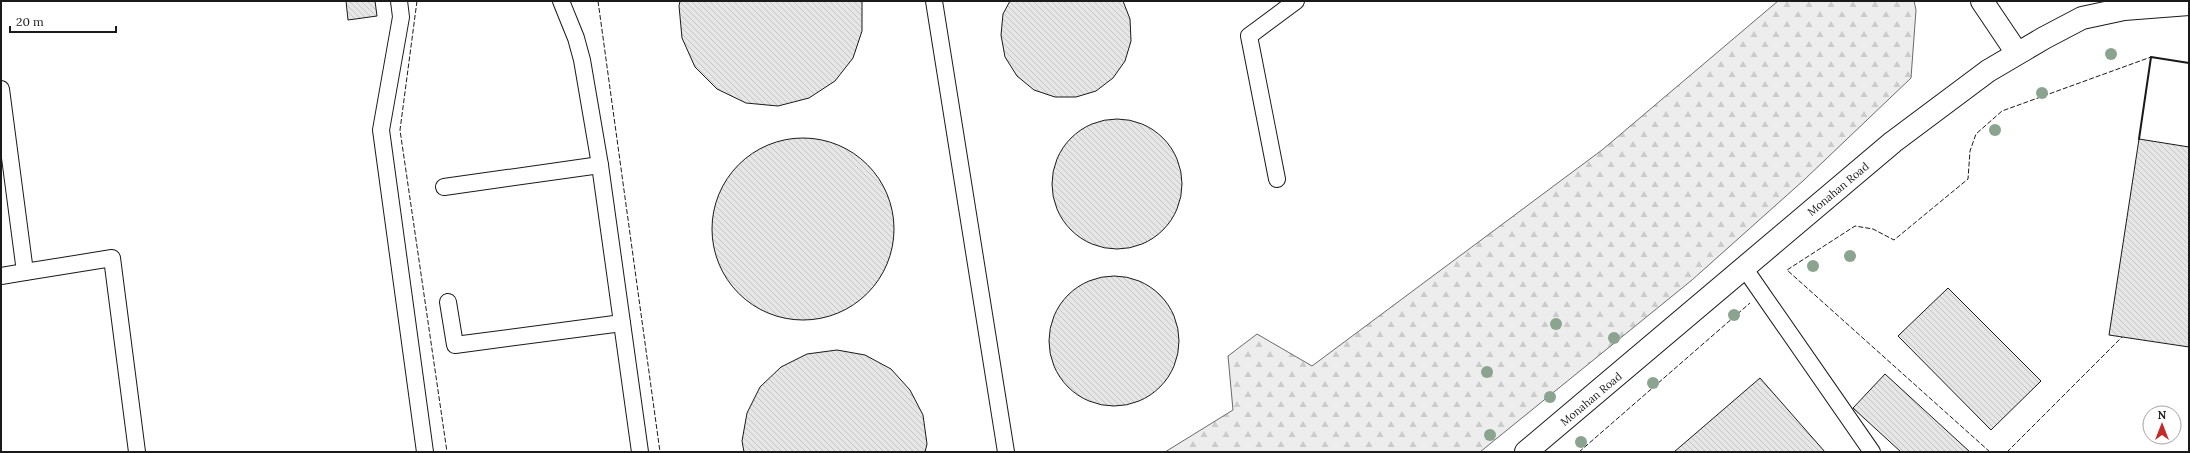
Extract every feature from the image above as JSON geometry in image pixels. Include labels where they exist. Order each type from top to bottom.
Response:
[{"type":"street","points":[[1982,1],[2016,53]]},
{"type":"street","name":"Monahan Road","points":[[1537,449],[1901,136],[1988,71],[2016,53],[2082,18],[2124,9],[2189,4]]},
{"type":"lane","points":[[399,1],[401,17],[381,130],[425,452]]},
{"type":"lane","points":[[561,1],[576,38],[582,60],[600,165],[640,452]]},
{"type":"lane","points":[[934,1],[1006,452]]},
{"type":"lane","points":[[1276,178],[1249,36],[1296,1]]},
{"type":"lane","points":[[1,89],[25,272]]},
{"type":"lane","points":[[444,187],[600,165]]},
{"type":"lane","points":[[1,276],[112,258],[137,452]]},
{"type":"lane","points":[[1745,269],[1872,452]]},
{"type":"lane","points":[[448,302],[454,345],[622,323]]},
{"type":"green space","points":[[1778,1],[1914,1],[1916,10],[1911,78],[1804,180],[1692,280],[1480,452],[1165,452],[1233,410],[1228,356],[1257,334],[1312,366],[1602,150]]},
{"type":"building","points":[[346,1],[375,1],[377,16],[348,20]]},
{"type":"building","points":[[680,1],[862,1],[862,31],[853,58],[835,81],[809,98],[778,106],[746,103],[717,89],[695,67],[682,38],[679,6]]},
{"type":"building","points":[[1010,1],[1123,1],[1130,19],[1131,41],[1125,61],[1113,78],[1096,91],[1076,97],[1055,97],[1034,90],[1017,76],[1005,57],[1001,35],[1003,14]]},
{"type":"building","points":[[1117,119],[1130,120],[1142,124],[1163,138],[1177,159],[1181,171],[1181,197],[1177,209],[1163,230],[1142,244],[1130,248],[1117,249],[1104,248],[1092,244],[1071,230],[1057,209],[1053,197],[1052,184],[1053,171],[1057,159],[1071,138],[1092,124],[1104,120]]},
{"type":"building","points":[[812,138],[821,139],[846,148],[868,164],[884,186],[893,211],[893,247],[884,272],[868,294],[846,310],[821,319],[794,320],[785,319],[760,310],[745,300],[732,287],[722,272],[713,247],[712,220],[713,211],[722,186],[732,171],[745,158],[760,148],[785,139]]},
{"type":"building","points":[[2139,139],[2189,147],[2189,347],[2109,335]]},
{"type":"building","points":[[1114,276],[1127,277],[1139,281],[1160,295],[1174,316],[1178,328],[1178,354],[1174,366],[1160,387],[1139,401],[1127,405],[1114,406],[1101,405],[1089,401],[1068,387],[1054,366],[1050,354],[1049,341],[1050,328],[1054,316],[1068,295],[1089,281],[1101,277]]},
{"type":"building","points":[[1948,288],[2041,381],[1991,430],[1898,336]]},
{"type":"building","points":[[837,350],[865,355],[891,369],[910,390],[923,415],[927,444],[925,452],[744,452],[742,441],[747,413],[760,387],[781,367],[807,354]]},
{"type":"building","points":[[1885,374],[1970,452],[1901,452],[1853,408]]},
{"type":"building","points":[[1760,378],[1825,452],[1674,452]]},
{"type":"fence","points":[[417,1],[400,130],[447,452]]},
{"type":"fence","points":[[598,1],[660,452]]},
{"type":"fence","points":[[1990,452],[1787,270],[1855,226],[1873,229],[1894,240],[1968,179],[1970,151],[1976,134],[2002,111],[2151,57]]},
{"type":"fence","points":[[1579,452],[1750,303]]},
{"type":"fence","points":[[2007,452],[2122,337]]},
{"type":"wall","points":[[2139,139],[2151,57],[2189,63]]}]
